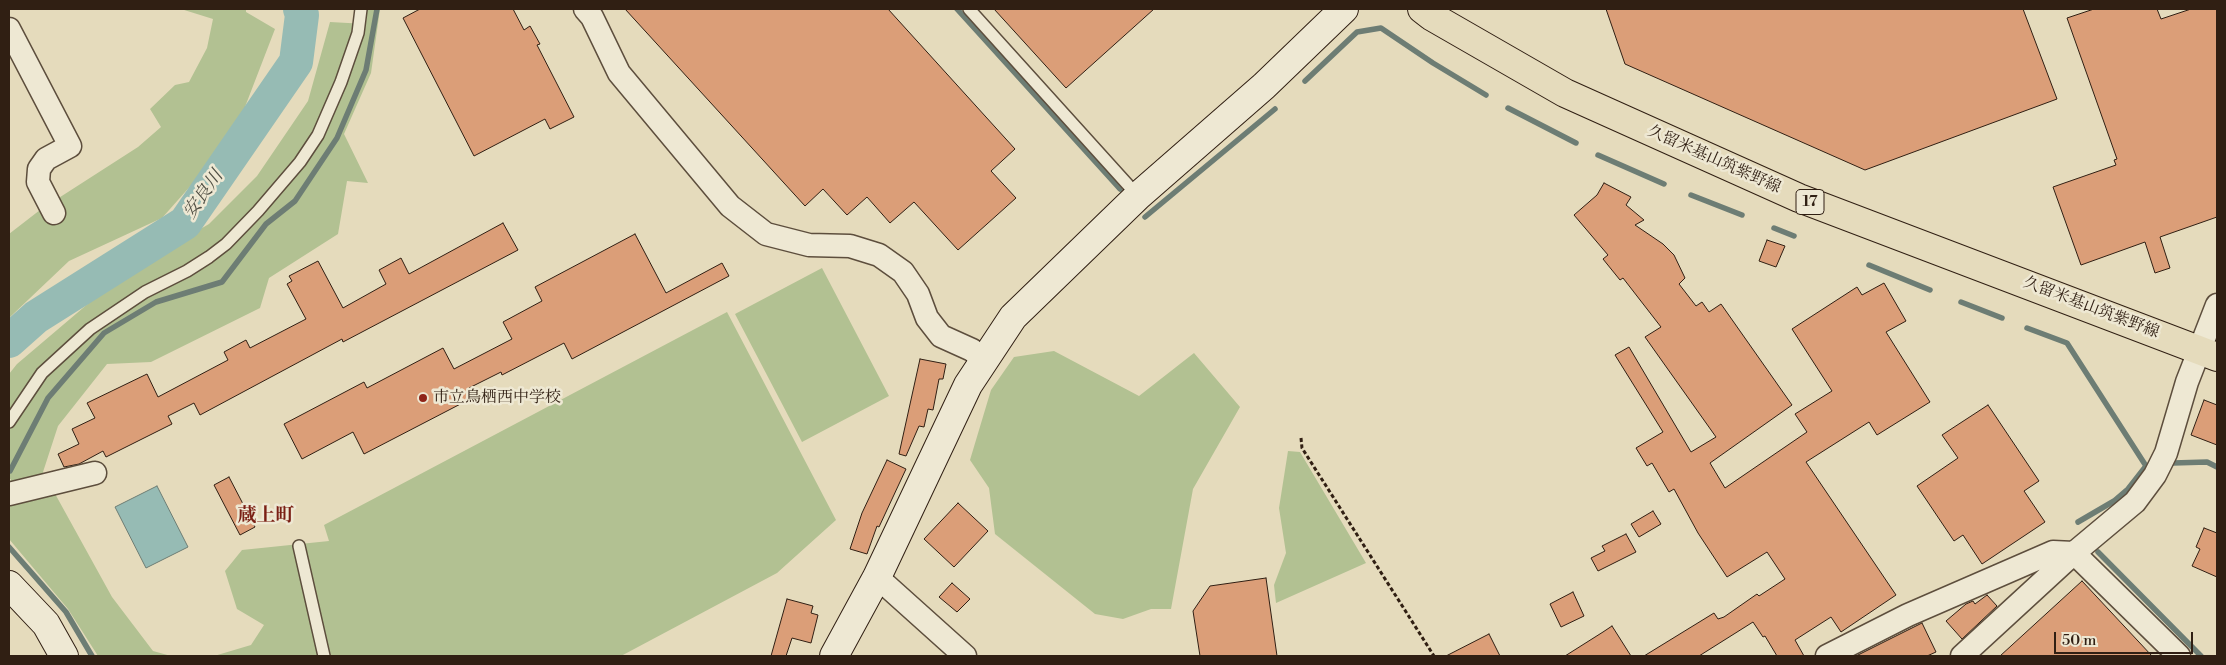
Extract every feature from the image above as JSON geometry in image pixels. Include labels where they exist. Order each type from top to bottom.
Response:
[{"type":"main road","name":"久留米基山筑紫野線","points":[[1422,9],[1431,16],[1566,93],[1799,198],[2208,353]]},
{"type":"street","points":[[585,9],[592,17],[619,73],[730,206],[766,234],[809,245],[850,246],[879,255],[903,272],[918,294],[927,318],[941,336],[972,350],[984,361]]},
{"type":"street","points":[[834,656],[878,577],[968,385],[1014,317],[1138,196],[1264,86],[1344,9]]},
{"type":"street","points":[[9,29],[70,146],[46,159],[40,169],[38,182],[54,213]]},
{"type":"street","points":[[1962,656],[2074,553],[2135,502],[2155,476],[2208,353],[2217,305]]},
{"type":"street","points":[[9,494],[95,473]]},
{"type":"street","points":[[1827,656],[1908,615],[2053,552],[2074,553],[2180,656]]},
{"type":"street","points":[[878,577],[965,656]]},
{"type":"street","points":[[9,585],[46,624],[64,656]]},
{"type":"lane","points":[[9,422],[42,373],[90,329],[145,292],[209,257],[226,244],[258,211],[300,162],[318,135],[341,82],[358,32],[360,9]]},
{"type":"lane","points":[[969,9],[1138,196]]},
{"type":"lane","points":[[299,546],[324,656]]},
{"type":"path","points":[[1301,438],[1302,448],[1434,656]]},
{"type":"green space","points":[[181,9],[246,9],[246,12],[275,29],[233,138],[162,218],[69,261],[9,318],[9,234],[40,210],[138,147],[161,127],[150,109],[175,85],[189,82],[207,48],[213,19]]},
{"type":"green space","points":[[367,9],[380,9],[371,73],[344,134],[368,183],[347,181],[338,234],[269,278],[260,308],[151,362],[107,364],[58,426],[43,472],[112,597],[153,651],[171,656],[98,656],[68,609],[9,539],[9,486],[11,479],[9,479],[9,374],[17,364],[123,274],[209,224],[257,176],[308,101],[330,22],[366,24]]},
{"type":"green space","points":[[822,268],[889,396],[802,442],[735,314]]},
{"type":"green space","points":[[727,312],[836,520],[777,573],[621,656],[214,656],[251,645],[264,625],[237,609],[225,571],[242,550],[329,541],[324,525]]},
{"type":"green space","points":[[1054,351],[1139,396],[1194,353],[1240,407],[1193,489],[1171,609],[1151,609],[1123,619],[1095,614],[995,534],[989,488],[970,460],[991,390],[1014,357]]},
{"type":"green space","points":[[1288,451],[1300,452],[1366,563],[1276,603],[1274,585],[1286,553],[1279,508]]},
{"type":"water","points":[[157,486],[188,547],[146,568],[115,507]]},
{"type":"building","points":[[420,9],[513,9],[524,30],[530,26],[540,44],[537,45],[574,117],[550,129],[545,119],[474,156],[403,18]]},
{"type":"building","points":[[625,9],[888,9],[1015,149],[991,171],[1016,198],[958,250],[914,202],[890,223],[867,197],[847,215],[823,189],[805,206]]},
{"type":"building","points":[[994,9],[1154,9],[1066,88]]},
{"type":"building","points":[[1606,9],[2023,9],[2057,99],[1865,170],[1625,64]]},
{"type":"building","points":[[2094,9],[2157,9],[2161,19],[2191,9],[2217,9],[2217,217],[2160,237],[2170,268],[2155,273],[2145,242],[2081,265],[2053,187],[2116,165],[2114,160],[2117,159],[2067,18]]},
{"type":"building","points":[[1604,183],[1631,197],[1626,205],[1644,220],[1635,225],[1663,244],[1674,255],[1685,278],[1679,284],[1696,306],[1702,302],[1709,312],[1721,304],[1792,405],[1710,463],[1725,488],[1807,432],[1795,414],[1832,391],[1792,329],[1857,287],[1862,295],[1884,283],[1906,321],[1886,332],[1930,402],[1877,435],[1869,422],[1806,462],[1896,595],[1841,632],[1831,617],[1795,640],[1804,656],[1777,656],[1765,636],[1763,637],[1753,622],[1699,656],[1644,656],[1714,613],[1718,619],[1724,617],[1757,594],[1759,596],[1785,579],[1767,552],[1727,577],[1698,533],[1674,489],[1669,492],[1652,463],[1647,466],[1636,448],[1663,432],[1615,355],[1629,347],[1691,452],[1716,437],[1645,337],[1661,327],[1623,278],[1620,280],[1603,259],[1608,255],[1574,215],[1597,195]]},
{"type":"building","points":[[503,223],[518,250],[343,342],[342,339],[200,415],[194,403],[168,416],[172,424],[106,457],[103,451],[79,464],[64,467],[58,454],[79,444],[72,429],[95,418],[87,403],[147,374],[158,397],[228,360],[224,352],[246,340],[250,348],[306,319],[287,284],[292,281],[289,276],[318,261],[343,308],[386,284],[379,270],[401,258],[409,274]]},
{"type":"building","points":[[635,234],[666,293],[722,263],[729,276],[572,359],[564,343],[502,375],[501,372],[469,388],[474,397],[364,454],[353,432],[302,459],[284,424],[364,382],[367,388],[443,348],[454,369],[512,339],[503,322],[542,301],[535,287]]},
{"type":"building","points":[[1767,240],[1785,246],[1776,267],[1759,261]]},
{"type":"building","points":[[920,359],[946,364],[943,379],[939,379],[933,410],[928,409],[924,427],[919,426],[906,456],[899,454]]},
{"type":"building","points":[[2204,400],[2217,405],[2217,445],[2191,435]]},
{"type":"building","points":[[1988,405],[2039,481],[2024,491],[2045,522],[1982,564],[1963,535],[1954,541],[1917,486],[1958,458],[1942,435]]},
{"type":"building","points":[[887,460],[906,469],[879,527],[877,526],[867,554],[850,549],[862,513]]},
{"type":"building","points":[[229,477],[255,527],[240,535],[214,485]]},
{"type":"building","points":[[958,503],[988,531],[954,567],[924,539]]},
{"type":"building","points":[[1653,511],[1661,524],[1639,537],[1631,524]]},
{"type":"building","points":[[2204,528],[2217,533],[2217,577],[2192,566],[2200,549],[2196,547]]},
{"type":"building","points":[[1626,534],[1636,552],[1598,571],[1591,558],[1605,551],[1602,546]]},
{"type":"building","points":[[1266,578],[1277,656],[1200,656],[1193,611],[1210,586]]},
{"type":"building","points":[[2082,581],[2152,656],[2000,656]]},
{"type":"building","points":[[952,583],[970,599],[957,612],[939,597]]},
{"type":"building","points":[[1573,592],[1584,616],[1561,627],[1550,604]]},
{"type":"building","points":[[1987,595],[1997,606],[1962,639],[1946,621],[1966,604],[1973,601],[1975,604]]},
{"type":"building","points":[[787,599],[813,606],[811,613],[818,615],[811,643],[792,638],[786,656],[771,656]]},
{"type":"building","points":[[1922,623],[1936,652],[1927,656],[1856,656]]},
{"type":"building","points":[[1612,626],[1631,656],[1565,656],[1603,632]]},
{"type":"building","points":[[1489,634],[1500,656],[1446,656]]},
{"type":"waterway","name":"安良川","points":[[9,341],[36,317],[185,223],[296,62],[302,15],[300,9]]},
{"type":"waterway","points":[[10,471],[48,398],[104,333],[156,302],[222,282],[266,224],[295,201],[337,138],[366,70],[377,9]]},
{"type":"waterway","points":[[957,9],[1120,189]]},
{"type":"waterway","points":[[1305,81],[1357,32],[1381,28],[1433,63],[1486,95]]},
{"type":"waterway","points":[[1508,108],[1576,143]]},
{"type":"waterway","points":[[1145,217],[1275,109]]},
{"type":"waterway","points":[[1598,155],[1664,184]]},
{"type":"waterway","points":[[1691,195],[1742,215]]},
{"type":"waterway","points":[[1774,228],[1794,236]]},
{"type":"waterway","points":[[1869,265],[1930,290]]},
{"type":"waterway","points":[[1961,302],[2002,318]]},
{"type":"waterway","points":[[2027,328],[2067,343],[2146,466],[2128,489],[2114,501],[2078,522]]},
{"type":"waterway","points":[[2173,463],[2207,462],[2217,467]]},
{"type":"waterway","points":[[9,547],[66,612],[92,656]]},
{"type":"waterway","points":[[2098,552],[2201,656]]},
{"type":"place","name":"市立鳥栖西中学校","points":[[423,398]]},
{"type":"district","name":"蔵上町","points":[[266,516]]}]
